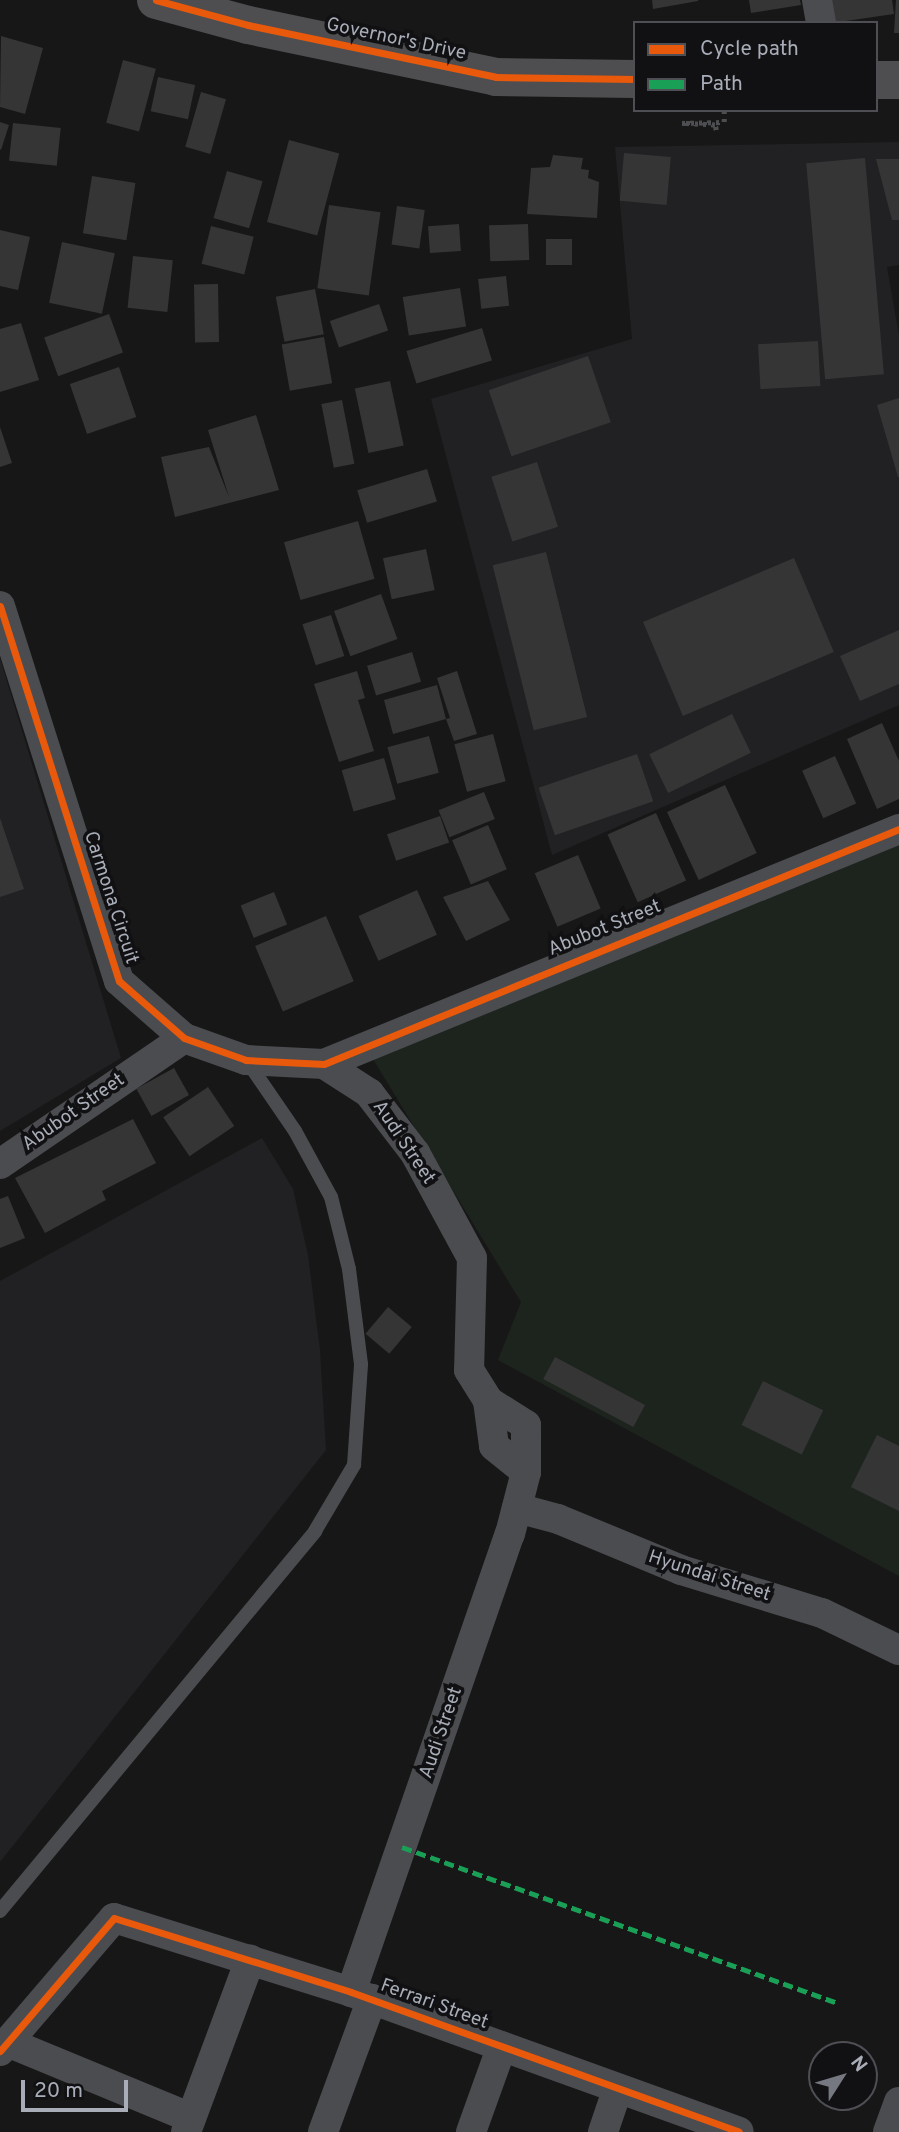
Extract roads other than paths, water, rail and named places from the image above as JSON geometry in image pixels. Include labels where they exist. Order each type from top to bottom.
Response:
[{"type":"highway","name":"Governor's Drive","points":[[156,0],[248,25],[496,77],[633,79]]},
{"type":"highway","points":[[878,80],[899,80]]},
{"type":"street","points":[[817,0],[821,21]]},
{"type":"street","name":"Carmona Circuit","points":[[0,606],[119,981],[184,1038],[246,1060],[324,1064]]},
{"type":"street","name":"Abubot Street","points":[[324,1064],[899,829]]},
{"type":"street","name":"Abubot Street","points":[[0,1164],[184,1038]]},
{"type":"street","name":"Audi Street","points":[[323,2132],[362,1995],[517,1508],[526,1472],[526,1425],[488,1401],[469,1370],[472,1258],[415,1153],[385,1112],[369,1093],[324,1064]]},
{"type":"street","name":"Hyundai Street","points":[[517,1508],[558,1519],[681,1570],[822,1613],[899,1650]]},
{"type":"street","name":"Ferrari Street","points":[[4,2047],[114,1918],[362,1995],[739,2132]]},
{"type":"street","points":[[4,2047],[188,2125],[250,1960]]},
{"type":"street","points":[[471,2132],[502,2046]]},
{"type":"street","points":[[603,2132],[618,2088]]},
{"type":"street","points":[[888,2132],[899,2102]]},
{"type":"lane","points":[[0,1911],[315,1531],[354,1465],[361,1364],[349,1269],[331,1196],[295,1130],[246,1060]]}]
